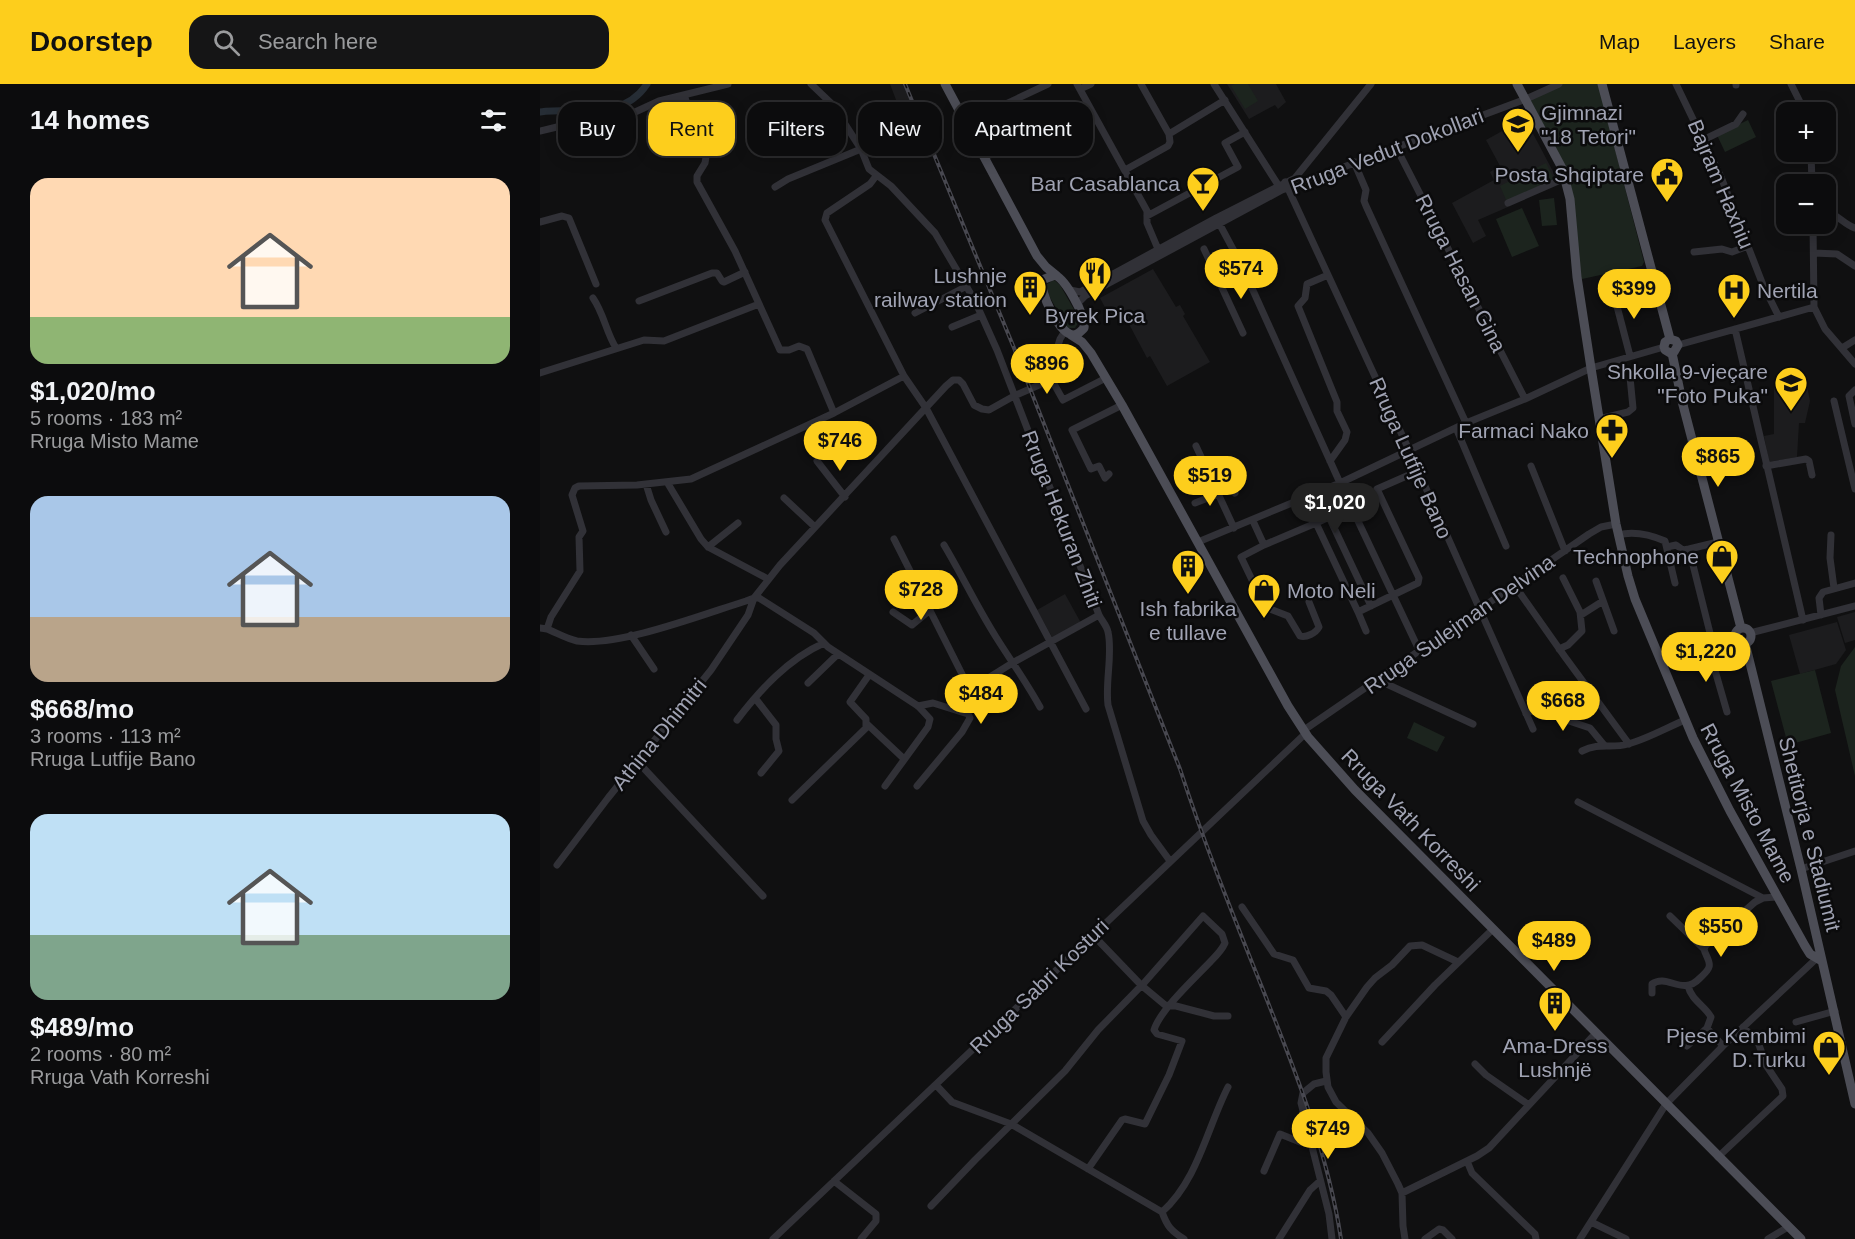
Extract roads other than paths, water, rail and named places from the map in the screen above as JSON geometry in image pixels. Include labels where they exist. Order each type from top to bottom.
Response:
[{"type":"main road","points":[[945,84],[1035,253],[1040,266],[1041,282]]},
{"type":"main road","name":"Rruga Misto Mame","points":[[1517,84],[1562,168],[1570,199],[1589,371],[1618,535],[1635,599],[1685,720],[1730,811],[1804,946],[1819,960]]},
{"type":"main road","points":[[1602,84],[1718,542],[1750,639],[1745,643],[1739,642],[1736,638],[1737,632],[1746,631]]},
{"type":"main road","points":[[1035,253],[1057,276]]},
{"type":"main road","points":[[1041,282],[1049,276],[1057,276]]},
{"type":"main road","name":"Rruga Vath Korreshi","points":[[1057,276],[1068,289],[1084,319],[1085,334],[1091,353]]},
{"type":"main road","name":"Rruga Vath Korreshi","points":[[1041,282],[1044,296],[1068,333],[1080,340],[1091,353],[1122,405],[1305,732],[1355,790],[1801,1239]]},
{"type":"main road","points":[[1068,333],[1080,332],[1085,325]]},
{"type":"main road","name":"Shetitorja e Stadiumit","points":[[1745,643],[1802,869],[1819,960],[1835,1011],[1855,1104]]},
{"type":"street","points":[[540,131],[620,119],[659,101],[728,84]]},
{"type":"street","name":"Rruga Hekuran Zhiti","points":[[811,84],[829,102]]},
{"type":"street","points":[[985,157],[996,153],[1008,153],[1014,144],[1015,139],[1002,113],[1002,107],[1048,84]]},
{"type":"street","points":[[1091,84],[1078,87],[1147,211],[1147,223],[1158,249]]},
{"type":"street","points":[[1125,170],[1168,146],[1170,142],[1169,134],[1141,84]]},
{"type":"street","name":"Rruga Lutfije Bano","points":[[1214,84],[1283,186],[1328,275],[1409,450],[1533,729]]},
{"type":"street","name":"Rruga Vedut Dokollari","points":[[1283,186],[1307,180],[1526,99],[1559,84]]},
{"type":"street","name":"Bajram Haxhiu","points":[[1676,84],[1721,177],[1763,285],[1779,316]]},
{"type":"street","points":[[1791,84],[1800,102]]},
{"type":"street","points":[[1080,310],[1079,303],[1085,296],[1283,186],[1299,173],[1367,86]]},
{"type":"street","points":[[684,94],[706,157],[697,176],[697,182],[745,273],[780,350],[789,350],[799,346],[807,349],[834,413]]},
{"type":"street","points":[[1169,134],[1225,100]]},
{"type":"street","points":[[1703,140],[1736,124],[1743,114]]},
{"type":"street","name":"Rruga Hekuran Zhiti","points":[[846,126],[858,144]]},
{"type":"street","points":[[1147,216],[1238,167],[1225,143],[1245,132]]},
{"type":"street","name":"Rruga Hasan Gina","points":[[1396,147],[1525,399]]},
{"type":"street","points":[[774,187],[858,150]]},
{"type":"street","name":"Rruga Hekuran Zhiti","points":[[864,156],[869,169],[891,186],[935,233],[967,286],[997,350],[1099,615],[1108,630],[1106,691],[1117,735],[1143,821],[1170,861]]},
{"type":"street","points":[[1354,162],[1366,190],[1364,201],[1366,206],[1466,423]]},
{"type":"street","points":[[1299,173],[1300,179],[1307,180]]},
{"type":"street","points":[[876,176],[870,184],[827,213],[825,220],[904,376],[926,408],[1086,709]]},
{"type":"street","points":[[1508,203],[1565,178]]},
{"type":"street","points":[[1068,289],[1080,292],[1158,249],[1283,186]]},
{"type":"street","points":[[540,222],[562,216],[569,218],[596,284]]},
{"type":"street","points":[[1836,216],[1847,225],[1855,228]]},
{"type":"street","points":[[1219,223],[1242,266],[1340,483],[1420,652]]},
{"type":"street","points":[[1813,234],[1814,307],[1825,329],[1855,364]]},
{"type":"street","points":[[1694,252],[1722,249],[1732,252],[1748,246]]},
{"type":"street","points":[[1204,249],[1243,333]]},
{"type":"street","points":[[1814,253],[1837,254],[1855,266]]},
{"type":"street","points":[[1217,277],[1242,266]]},
{"type":"street","points":[[639,301],[712,273],[717,273],[724,282],[745,273]]},
{"type":"street","points":[[1328,275],[1307,284],[1305,298],[1298,306],[1347,432],[1347,436],[1330,461]]},
{"type":"street","points":[[915,313],[967,286]]},
{"type":"street","points":[[1613,291],[1630,356]]},
{"type":"street","points":[[593,298],[600,308],[616,348]]},
{"type":"street","points":[[540,373],[644,340],[664,341],[759,304]]},
{"type":"street","points":[[1589,371],[1814,307]]},
{"type":"street","points":[[952,327],[981,315]]},
{"type":"street","points":[[1735,329],[1803,620]]},
{"type":"street","points":[[904,376],[834,413],[698,476],[646,484],[579,486],[572,491],[583,531],[579,537],[580,571],[544,629],[574,641],[593,642],[631,635],[694,618],[757,593],[815,527],[953,380],[959,380],[963,384],[974,405],[989,410],[1040,385],[1049,375],[1059,339],[1068,333]]},
{"type":"street","points":[[1842,348],[1855,340]]},
{"type":"street","points":[[1198,542],[1340,483],[1466,423],[1589,371],[1630,356],[1670,347]]},
{"type":"street","points":[[1049,375],[1063,400],[1106,378]]},
{"type":"street","points":[[1599,419],[1628,412],[1633,408],[1630,377]]},
{"type":"street","points":[[1855,390],[1849,396],[1855,424]]},
{"type":"street","points":[[1834,401],[1853,471],[1855,489]]},
{"type":"street","points":[[1110,474],[1105,478],[1099,466],[1091,469],[1072,430],[1122,405]]},
{"type":"street","points":[[1456,428],[1506,546]]},
{"type":"street","points":[[1196,446],[1234,528]]},
{"type":"street","points":[[1766,466],[1806,459],[1809,461],[1812,475]]},
{"type":"street","points":[[817,461],[845,497]]},
{"type":"street","points":[[1223,466],[1235,493]]},
{"type":"street","points":[[1531,466],[1565,551]]},
{"type":"street","points":[[1358,612],[1416,585],[1419,578],[1377,489],[1418,471]]},
{"type":"street","points":[[667,482],[708,547],[768,579]]},
{"type":"street","points":[[646,484],[666,532]]},
{"type":"street","points":[[1195,503],[1218,494]]},
{"type":"street","points":[[784,498],[815,527]]},
{"type":"street","points":[[1309,602],[1319,627],[1318,630],[1306,636],[1300,636],[1288,616],[1265,608],[1241,557],[1352,507]]},
{"type":"street","points":[[1329,517],[1371,606]]},
{"type":"street","points":[[1253,520],[1264,545]]},
{"type":"street","points":[[708,547],[738,523]]},
{"type":"street","points":[[1316,523],[1366,631]]},
{"type":"street","name":"Rruga Sulejman Delvina","points":[[1305,732],[1595,530],[1616,524]]},
{"type":"street","points":[[1618,535],[1629,533],[1653,536],[1665,541],[1675,583]]},
{"type":"street","points":[[1831,535],[1830,558],[1834,588]]},
{"type":"street","points":[[894,539],[970,686],[977,685],[1099,615]]},
{"type":"street","points":[[1667,547],[1676,545],[1683,550],[1718,542]]},
{"type":"street","points":[[944,545],[996,637],[1014,662],[1040,707]]},
{"type":"street","points":[[1689,549],[1727,712]]},
{"type":"street","points":[[1559,649],[1568,645],[1582,631],[1581,615],[1563,578]]},
{"type":"street","points":[[1346,585],[1358,579]]},
{"type":"street","points":[[1596,581],[1614,632]]},
{"type":"street","points":[[1821,615],[1819,598],[1823,592],[1855,583]]},
{"type":"street","points":[[1515,586],[1629,744]]},
{"type":"street","points":[[757,593],[759,598],[814,633],[838,654],[918,706],[930,719],[930,723],[885,786]]},
{"type":"street","name":"Athina Dhimitri","points":[[557,865],[711,670],[748,615],[757,593]]},
{"type":"street","points":[[1581,615],[1603,601]]},
{"type":"street","points":[[1746,631],[1803,620],[1855,606]]},
{"type":"street","points":[[893,612],[912,625],[930,610]]},
{"type":"street","points":[[631,635],[654,669]]},
{"type":"street","points":[[1660,660],[1736,638]]},
{"type":"street","points":[[737,720],[755,698],[793,661],[824,643]]},
{"type":"street","points":[[808,683],[838,654]]},
{"type":"street","points":[[869,675],[850,702],[866,719],[867,724],[902,757]]},
{"type":"street","points":[[1378,680],[1473,724]]},
{"type":"street","points":[[755,698],[776,725],[776,739],[779,748],[761,773]]},
{"type":"street","points":[[917,786],[962,732],[970,718],[968,714],[933,703],[918,706]]},
{"type":"street","points":[[1526,714],[1539,706],[1548,706],[1569,721],[1590,728],[1604,745]]},
{"type":"street","points":[[1582,751],[1604,745],[1629,744],[1685,720]]},
{"type":"street","points":[[792,800],[863,732],[867,724]]},
{"type":"street","name":"Rruga Sabri Kosturi","points":[[773,1239],[1305,732]]},
{"type":"street","points":[[638,762],[763,896]]},
{"type":"street","points":[[1578,802],[1763,898]]},
{"type":"street","points":[[1802,869],[1855,851]]},
{"type":"street","points":[[1704,949],[1745,910],[1763,898],[1776,897]]},
{"type":"street","points":[[1242,907],[1274,954],[1293,960],[1309,988],[1326,991],[1346,1017]]},
{"type":"street","points":[[931,1206],[1065,1071],[1098,1030],[1203,916],[1225,938],[1224,947],[1169,1006],[1154,1030],[1157,1034],[1182,1041],[1169,1075],[1145,1124],[1129,1119],[1122,1120],[1088,1170]]},
{"type":"street","points":[[1652,993],[1652,984],[1656,982],[1662,981],[1681,987],[1688,986],[1698,981],[1710,965],[1704,949],[1670,916]]},
{"type":"street","points":[[1382,1042],[1458,962],[1493,929]]},
{"type":"street","points":[[1093,935],[1141,985],[1164,1005],[1214,1016],[1228,1016]]},
{"type":"street","points":[[1406,1239],[1403,1226],[1402,1193],[1382,1153],[1368,1133],[1336,1102],[1326,1081],[1326,1058],[1346,1017],[1367,987],[1410,946],[1422,945],[1458,962]]},
{"type":"street","points":[[1580,1239],[1666,1104],[1743,1027],[1819,960]]},
{"type":"street","points":[[1687,1046],[1707,1028],[1711,1017],[1693,1000],[1688,986]]},
{"type":"street","points":[[1796,1022],[1835,1011]]},
{"type":"street","points":[[1718,1157],[1783,1096],[1782,1089],[1766,1065],[1758,1042],[1743,1027]]},
{"type":"street","points":[[1707,1028],[1723,1046]]},
{"type":"street","points":[[1402,1193],[1489,1148],[1595,1034]]},
{"type":"street","points":[[1475,1064],[1486,1075],[1529,1105]]},
{"type":"street","points":[[1326,1081],[1314,1083],[1301,1095],[1301,1103],[1332,1239]]},
{"type":"street","points":[[936,1085],[952,1102],[1011,1124],[1162,1212],[1166,1225],[1184,1239]]},
{"type":"street","points":[[1162,1212],[1178,1194],[1191,1172],[1228,1087]]},
{"type":"street","points":[[1264,1171],[1280,1134],[1300,1142],[1311,1140]]},
{"type":"street","points":[[1467,1161],[1472,1173],[1535,1234],[1536,1239]]},
{"type":"street","points":[[834,1181],[876,1214],[876,1221],[861,1239]]},
{"type":"street","points":[[1279,1239],[1310,1190],[1320,1181]]},
{"type":"street","points":[[1591,1222],[1626,1239]]},
{"type":"street","points":[[1768,1239],[1788,1227]]},
{"type":"street","points":[[1425,1239],[1439,1229],[1452,1239]]},
{"type":"waterway","points":[[540,112],[612,108],[625,104],[637,96],[647,84]]},
{"type":"railway","points":[[905,84],[1014,348],[1180,769],[1221,883],[1289,1055],[1320,1146],[1341,1239]]},
{"type":"place","name":"Gjimnazi \"18 Tetori\"","points":[[1518,153]]},
{"type":"place","name":"Posta Shqiptare","points":[[1667,203]]},
{"type":"place","name":"Bar Casablanca","points":[[1203,212]]},
{"type":"place","name":"Byrek Pica","points":[[1095,302]]},
{"type":"place","name":"Lushnje railway station","points":[[1030,316]]},
{"type":"place","name":"Nertila","points":[[1734,319]]},
{"type":"place","name":"Shkolla 9-vjeçare \"Foto Puka\"","points":[[1791,412]]},
{"type":"place","name":"Farmaci Nako","points":[[1612,459]]},
{"type":"place","name":"Technophone","points":[[1722,585]]},
{"type":"place","name":"Ish fabrika e tullave","points":[[1188,595]]},
{"type":"place","name":"Moto Neli","points":[[1264,619]]},
{"type":"place","name":"Ama-Dress Lushnjë","points":[[1555,1032]]},
{"type":"place","name":"Pjese Kembimi D.Turku","points":[[1829,1076]]}]
